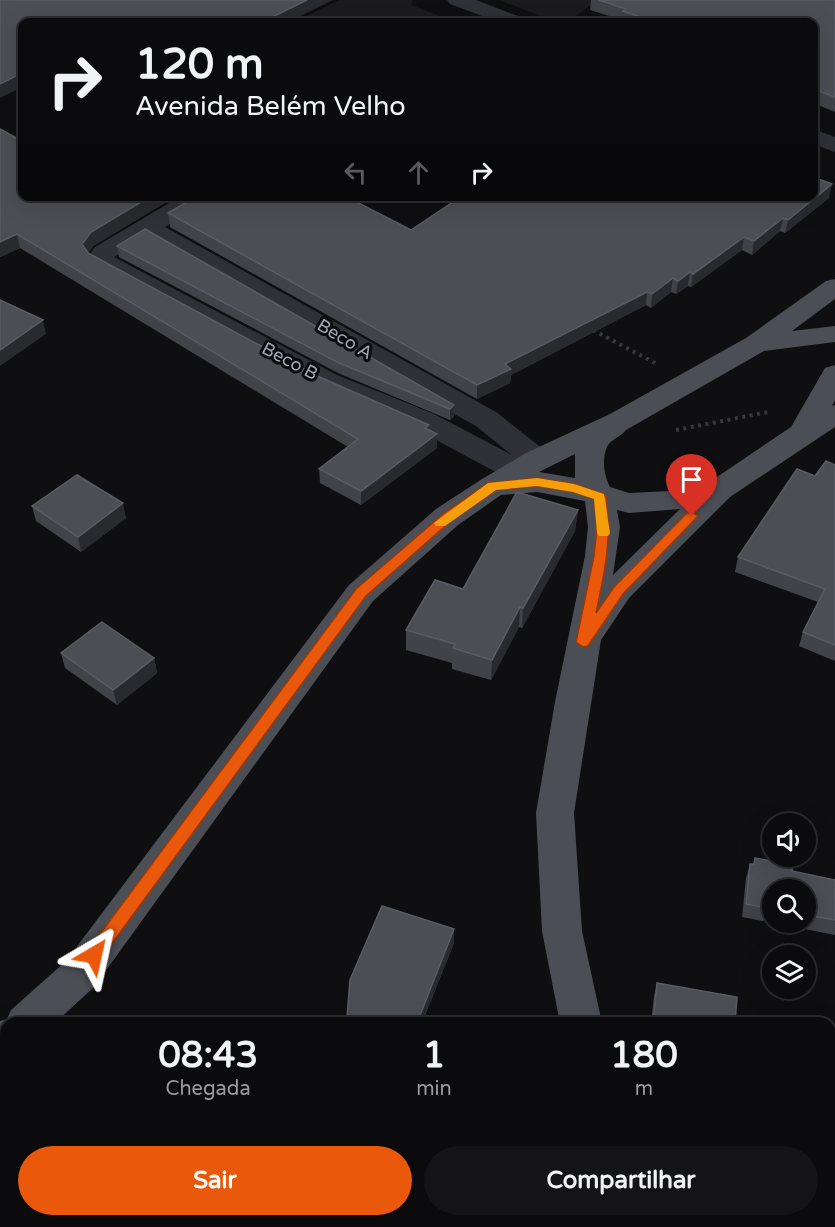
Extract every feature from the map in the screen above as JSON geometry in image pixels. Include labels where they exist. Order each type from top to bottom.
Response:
[{"type":"main road","points":[[33,1017],[80,974],[361,593],[447,517],[516,472],[620,421],[756,344],[835,287]]},
{"type":"main road","points":[[756,344],[835,334]]},
{"type":"main road","points":[[801,434],[822,402],[835,374]]},
{"type":"main road","points":[[583,642],[618,590],[719,490],[801,434],[835,414]]},
{"type":"main road","points":[[580,1017],[562,931],[555,813],[583,642],[601,556],[604,527],[600,497],[590,478],[589,457],[596,439],[620,421]]},
{"type":"main road","points":[[516,472],[537,482],[574,488],[600,497],[630,503],[670,501],[719,490]]},
{"type":"street","points":[[457,0],[505,18]]},
{"type":"street","points":[[818,138],[835,145]]},
{"type":"street","points":[[147,227],[191,201]]},
{"type":"street","name":"Beco B","points":[[147,227],[104,252],[100,258],[327,381],[424,421],[516,472]]},
{"type":"street","name":"Beco A","points":[[147,227],[306,315],[412,380],[486,419],[516,472]]},
{"type":"path","points":[[585,325],[691,381]]},
{"type":"path","points":[[620,421],[642,436],[769,412],[801,434]]},
{"type":"shaded area","points":[[340,0],[413,0],[411,5],[445,18],[302,18]]},
{"type":"shaded area","points":[[499,0],[598,0],[573,18],[546,18]]},
{"type":"building","points":[[0,0],[307,0],[270,18],[18,18],[18,75],[0,84]]},
{"type":"building","points":[[599,0],[835,0],[835,97],[818,91],[818,18],[643,18],[623,11],[626,9]]},
{"type":"building","points":[[0,129],[18,139],[18,201],[143,201],[91,232],[82,244],[88,253],[315,375],[429,425],[425,428],[437,434],[361,491],[319,469],[358,439],[17,234],[0,242]]},
{"type":"building","points":[[818,179],[832,184],[818,195]]},
{"type":"building","points":[[188,201],[355,201],[411,230],[454,201],[811,201],[788,220],[783,218],[754,241],[744,237],[693,274],[690,272],[678,281],[673,278],[652,294],[647,292],[505,364],[511,369],[477,385],[168,213]]},
{"type":"building","points":[[145,229],[454,405],[450,409],[337,362],[117,246]]},
{"type":"building","points":[[0,300],[43,320],[0,350]]},
{"type":"building","points":[[826,461],[835,465],[835,645],[803,632],[825,589],[738,557],[797,469],[815,476]]},
{"type":"building","points":[[77,475],[123,503],[78,537],[32,506]]},
{"type":"building","points":[[517,492],[578,510],[523,608],[520,607],[492,660],[453,648],[455,644],[406,630],[435,580],[463,589]]},
{"type":"building","points":[[102,622],[154,658],[113,690],[61,653]]},
{"type":"building","points":[[755,858],[762,859],[762,867],[793,867],[792,871],[835,880],[835,920],[816,917],[816,879],[762,879],[762,907],[746,904],[750,864],[754,864]]},
{"type":"building","points":[[382,906],[454,929],[419,1017],[347,1017],[350,980]]},
{"type":"building","points":[[657,983],[737,997],[735,1017],[654,1017]]},
{"type":"slow traffic","points":[[441,523],[493,486],[537,482],[574,488],[600,497],[603,533]]},
{"type":"route","points":[[94,955],[361,593],[447,517],[493,486],[537,482],[574,488],[600,497],[604,527],[601,556],[583,642],[618,590],[692,516]]}]
